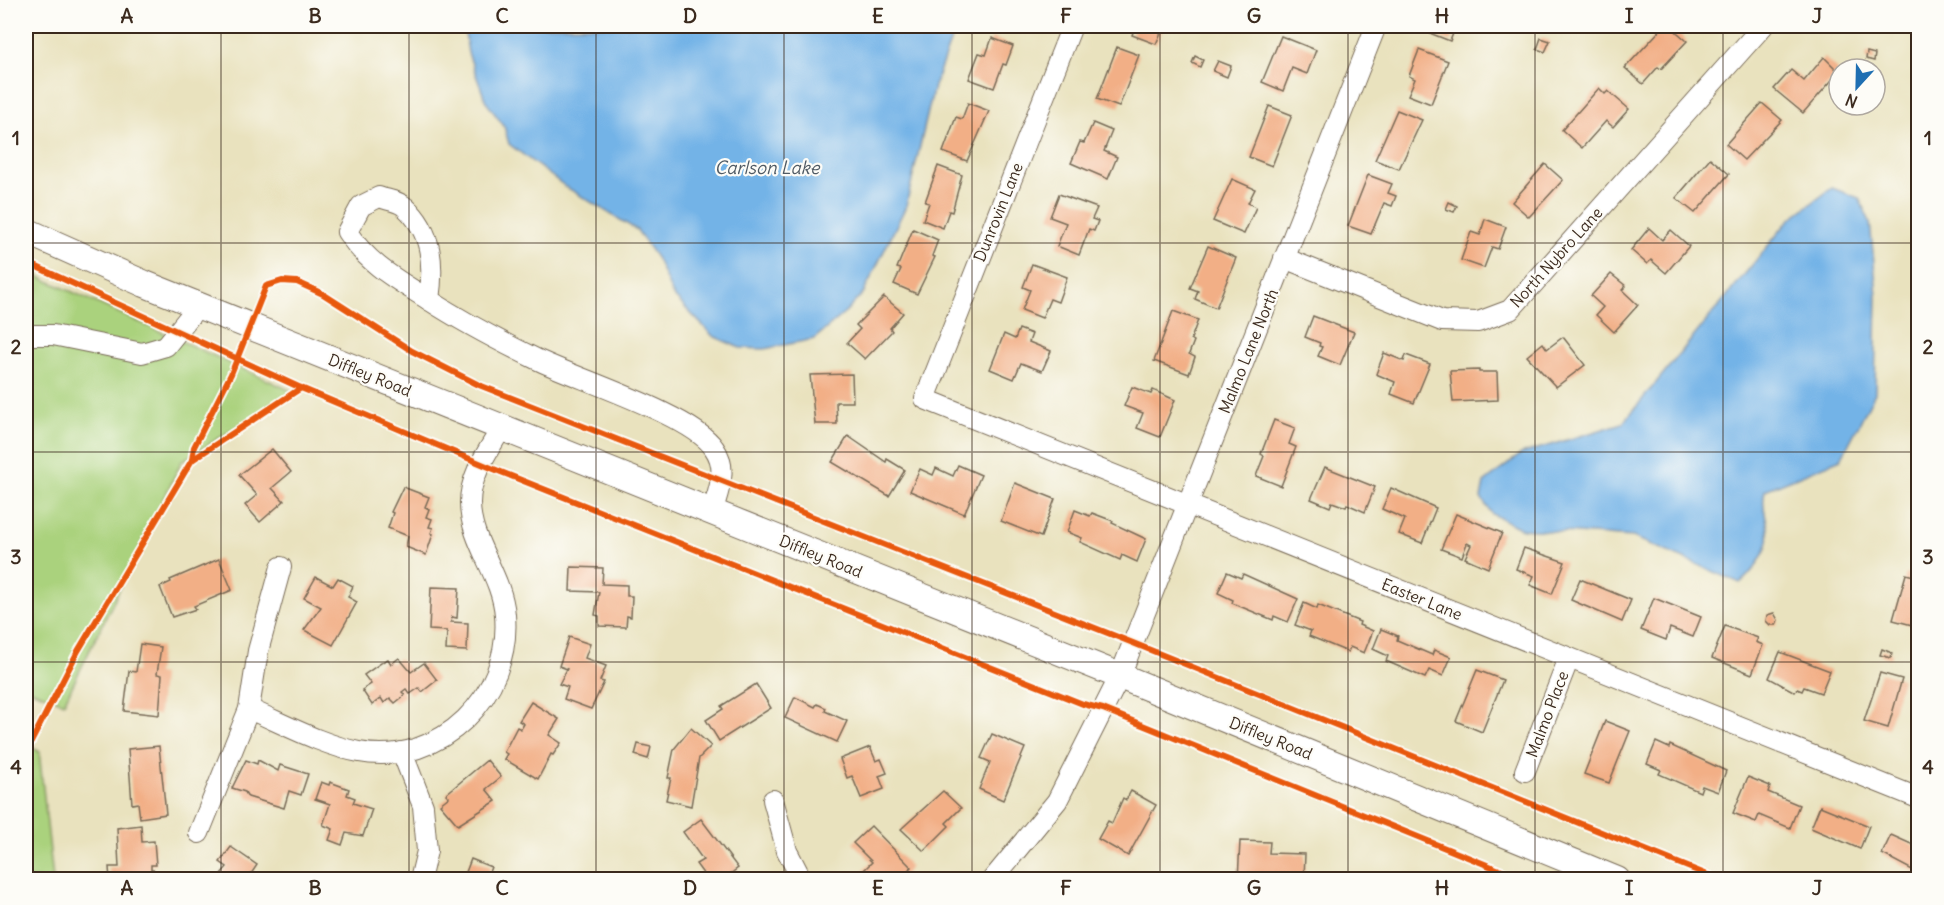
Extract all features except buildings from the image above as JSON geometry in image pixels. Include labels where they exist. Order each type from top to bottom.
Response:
[{"type":"main road","name":"Diffley Road","points":[[26,231],[198,306],[1120,676],[1617,879]]},
{"type":"street","name":"Dunrovin Lane","points":[[925,399],[1072,26]]},
{"type":"street","name":"Malmo Lane North","points":[[992,879],[1057,801],[1120,676],[1376,26]]},
{"type":"street","name":"North Nybro Lane","points":[[1284,258],[1442,321],[1478,322],[1510,310],[1763,26]]},
{"type":"street","points":[[429,300],[433,264],[424,231],[404,205],[379,197],[361,206],[347,232],[360,252],[387,273],[466,324],[537,360],[666,414],[703,434],[715,449],[723,472],[712,513]]},
{"type":"street","points":[[26,335],[53,336],[142,353],[166,346],[198,306]]},
{"type":"street","name":"Easter Lane","points":[[925,399],[1569,658],[1918,794]]},
{"type":"street","points":[[249,709],[341,748],[378,754],[402,752],[429,744],[459,726],[484,699],[500,667],[505,647],[505,613],[496,579],[475,529],[470,502],[475,476],[501,429]]},
{"type":"street","points":[[199,833],[249,709],[258,651],[281,567]]},
{"type":"street","name":"Malmo Place","points":[[1525,771],[1569,658]]},
{"type":"street","points":[[402,752],[423,806],[427,851],[420,879]]},
{"type":"street","points":[[773,800],[787,851],[802,879]]},
{"type":"green space","points":[[26,271],[294,392],[182,461],[64,703],[26,688]]},
{"type":"green space","points":[[26,746],[39,751],[53,879],[26,879]]},
{"type":"water","name":"Carlson Lake","points":[[464,26],[956,26],[934,86],[906,206],[864,292],[845,313],[814,339],[764,349],[740,348],[713,336],[673,295],[657,259],[637,230],[566,187],[509,144],[504,126],[486,102],[468,53]]},
{"type":"water","points":[[1832,188],[1859,198],[1870,222],[1877,295],[1875,393],[1841,459],[1765,490],[1764,504],[1768,541],[1761,559],[1740,583],[1633,537],[1522,529],[1492,514],[1481,498],[1484,483],[1521,454],[1623,423],[1789,220]]},
{"type":"cycle path","points":[[26,262],[301,388],[501,472],[1083,704],[1103,709],[1524,880]]},
{"type":"cycle path","points":[[301,388],[192,460],[194,447],[231,374],[266,286],[282,281],[297,282],[323,294],[412,351],[479,385],[1133,643],[1720,880]]},
{"type":"cycle path","points":[[26,752],[78,651],[192,460]]}]
